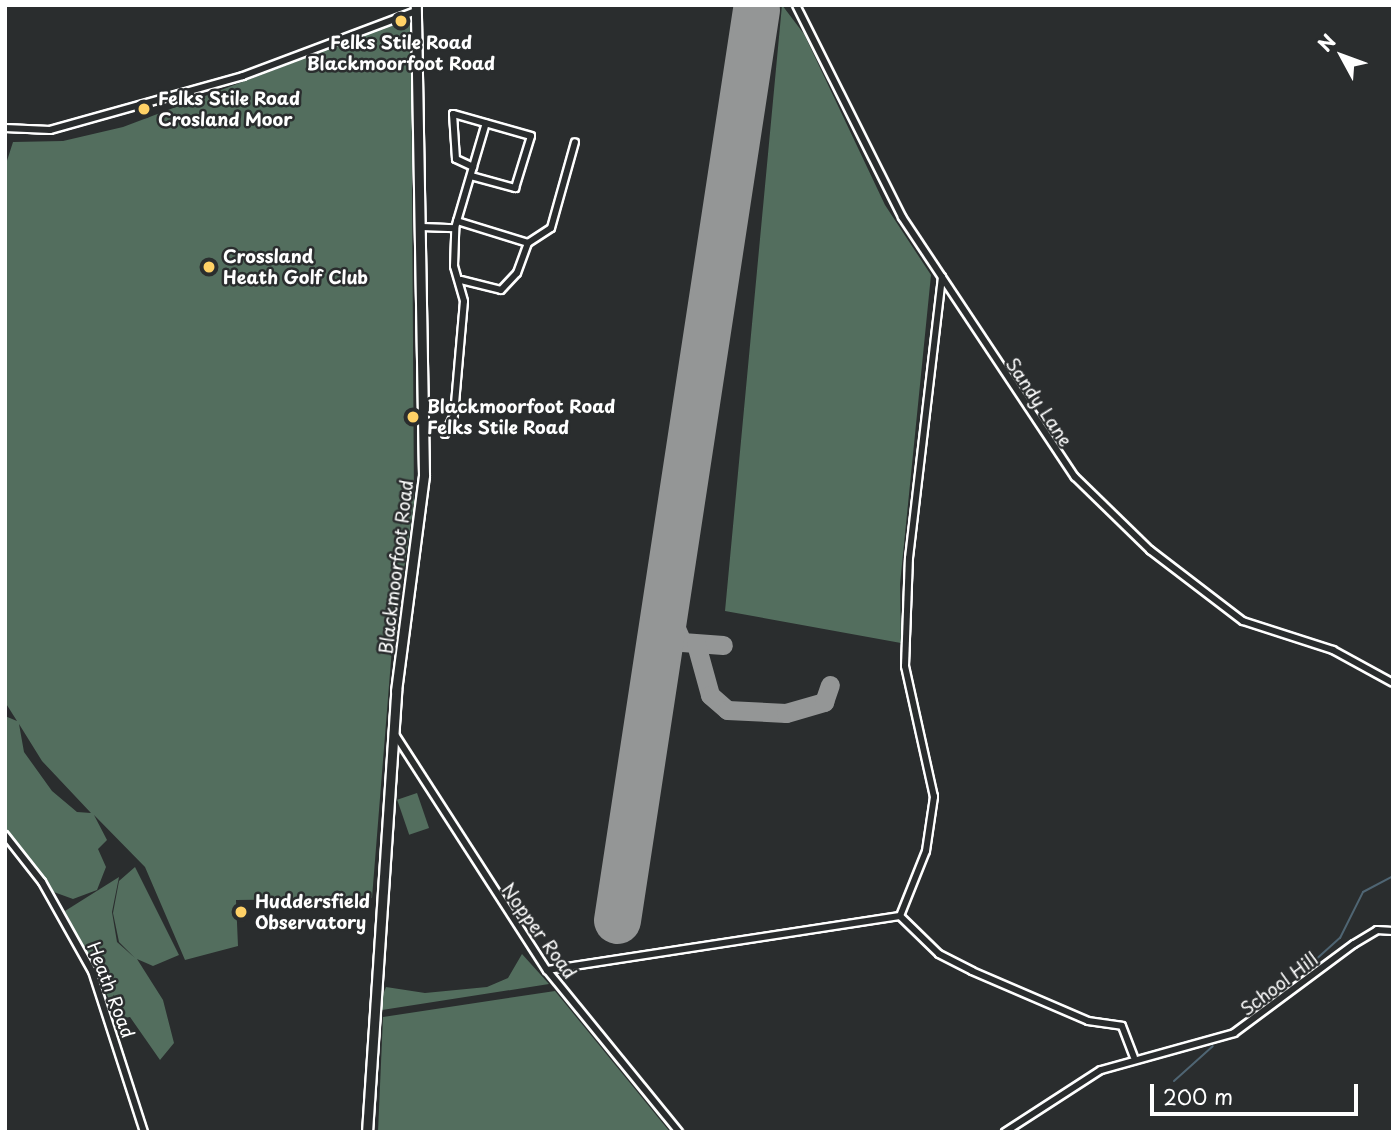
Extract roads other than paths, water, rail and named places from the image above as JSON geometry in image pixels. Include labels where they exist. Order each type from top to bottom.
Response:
[{"type":"street","name":"Sandy Lane","points":[[796,5],[873,164],[1053,450],[1150,550],[1243,621],[1333,650],[1393,683]]},
{"type":"street","points":[[5,128],[50,130],[243,76],[416,8]]},
{"type":"street","name":"Blackmoorfoot Road","points":[[367,1132],[394,733],[422,500],[422,227],[416,8]]},
{"type":"street","points":[[471,176],[515,188],[531,136],[453,114],[456,159],[473,167]]},
{"type":"street","points":[[445,434],[454,415],[461,279],[454,266],[456,224],[486,122]]},
{"type":"street","points":[[461,279],[501,290],[517,273],[528,243],[551,228],[575,142]]},
{"type":"street","points":[[422,227],[456,224],[528,243]]},
{"type":"street","points":[[900,916],[926,851],[934,797],[905,666],[909,558],[935,295],[942,277]]},
{"type":"street","name":"Nopper Road","points":[[394,733],[547,970],[679,1132]]},
{"type":"street","name":"Heath Road","points":[[5,835],[42,882],[92,971],[144,1132]]},
{"type":"street","points":[[547,970],[900,916]]},
{"type":"street","points":[[900,916],[939,954],[972,971],[1088,1021],[1122,1026],[1134,1057]]},
{"type":"street","name":"School Hill","points":[[1005,1132],[1048,1098],[1134,1057],[1234,1033],[1354,944],[1377,930],[1393,931]]},
{"type":"waterway","points":[[1312,963],[1340,938],[1363,892],[1393,876]]},
{"type":"waterway","points":[[1174,1081],[1213,1046]]},
{"type":"place","name":"Felks Stile Road Blackmoorfoot Road","points":[[401,21]]},
{"type":"place","name":"Felks Stile Road Crosland Moor","points":[[144,109]]},
{"type":"place","name":"Crossland Heath Golf Club","points":[[209,267]]},
{"type":"place","name":"Blackmoorfoot Road Felks Stile Road","points":[[413,417]]},
{"type":"place","name":"Huddersfield Observatory","points":[[241,912]]}]
